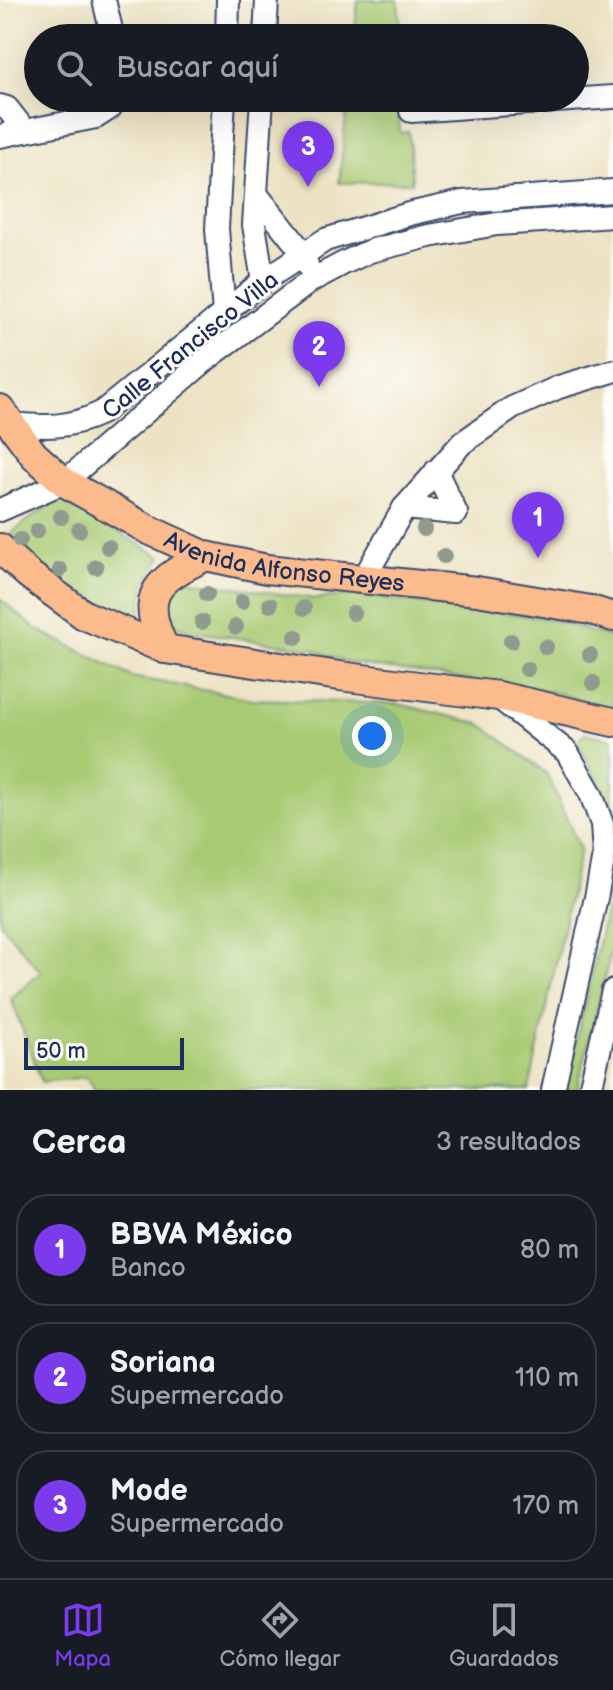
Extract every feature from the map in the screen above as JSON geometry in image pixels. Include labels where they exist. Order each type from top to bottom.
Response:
[{"type":"main road","name":"Avenida Alfonso Reyes","points":[[3,417],[34,455],[64,482],[149,530],[206,556],[267,569],[477,591],[591,610],[613,617]]},
{"type":"main road","points":[[0,548],[28,574],[84,615],[165,649],[324,674],[498,696],[613,722]]},
{"type":"main road","points":[[165,649],[156,631],[156,593],[171,573],[206,556]]},
{"type":"street","points":[[104,0],[110,24]]},
{"type":"street","points":[[227,24],[228,0]]},
{"type":"street","points":[[266,24],[267,0]]},
{"type":"street","points":[[589,99],[613,97]]},
{"type":"street","points":[[0,106],[7,108],[25,131]]},
{"type":"street","points":[[0,136],[96,117],[104,112]]},
{"type":"street","points":[[223,112],[217,229],[224,313]]},
{"type":"street","points":[[261,112],[254,225],[263,281]]},
{"type":"street","name":"Calle Francisco Villa","points":[[3,417],[64,426],[80,423],[101,413],[263,281],[325,240],[462,202],[613,191]]},
{"type":"street","points":[[257,195],[303,253],[312,280]]},
{"type":"street","name":"Calle Francisco Villa","points":[[0,510],[64,482],[208,358],[312,280],[370,251],[429,236],[497,224],[613,216]]},
{"type":"street","points":[[363,227],[370,251]]},
{"type":"street","points":[[363,580],[404,508],[462,443],[512,408],[559,387],[613,371]]},
{"type":"street","points":[[404,508],[456,513],[436,471]]},
{"type":"street","points":[[498,696],[567,752],[591,794],[602,824],[604,855],[600,881],[553,1090]]},
{"type":"street","points":[[590,1090],[613,991]]},
{"type":"green space","points":[[358,0],[398,0],[400,24],[355,24]]},
{"type":"green space","points":[[347,112],[399,112],[400,133],[409,132],[412,182],[339,183]]},
{"type":"green space","points":[[58,498],[162,557],[145,588],[141,623],[96,603],[49,574],[6,537]]},
{"type":"green space","points":[[186,580],[315,599],[349,595],[546,618],[613,638],[613,710],[556,693],[344,662],[313,649],[190,631],[164,619],[162,589]]},
{"type":"green space","points":[[0,599],[36,629],[132,677],[253,699],[399,704],[481,724],[547,774],[580,849],[529,1090],[95,1090],[87,1077],[42,1082],[11,998],[41,972],[0,923]]},
{"type":"green space","points":[[585,733],[613,739],[613,834],[605,796],[579,744]]},
{"type":"green space","points":[[613,878],[613,943],[577,1090],[565,1090]]},
{"type":"place","name":"Mode","points":[[308,187]]},
{"type":"place","name":"Soriana","points":[[319,387]]},
{"type":"place","name":"BBVA México","points":[[538,558]]}]
